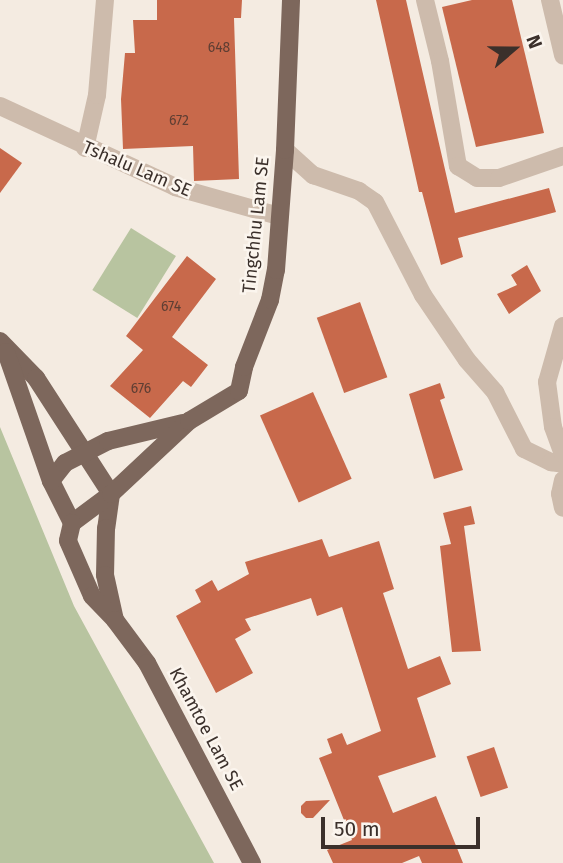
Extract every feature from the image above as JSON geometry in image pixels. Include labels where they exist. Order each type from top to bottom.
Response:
[{"type":"main road","name":"Tingchhu Lam SE","points":[[189,421],[239,391],[244,367],[270,300],[285,150],[291,0]]},
{"type":"main road","points":[[2,343],[51,481],[72,523],[111,494],[189,421]]},
{"type":"main road","points":[[2,343],[36,378],[87,452],[111,494]]},
{"type":"main road","points":[[51,481],[65,463],[108,441],[189,421]]},
{"type":"main road","name":"Khamtoe Lam SE","points":[[111,494],[104,575],[115,620]]},
{"type":"main road","name":"Khamtoe Lam SE","points":[[72,523],[68,541],[92,596],[115,620],[147,663],[252,863]]},
{"type":"street","points":[[85,148],[97,95],[104,0]]},
{"type":"street","points":[[425,0],[440,61],[458,166],[477,178],[499,178],[563,156]]},
{"type":"street","points":[[550,0],[563,55]]},
{"type":"street","name":"Tshalu Lam SE","points":[[0,106],[85,148],[138,168],[175,187],[279,216]]},
{"type":"street","points":[[285,150],[313,175],[359,191],[375,202],[423,295],[467,360],[495,392],[524,449],[551,462],[563,464]]},
{"type":"street","points":[[563,326],[547,382],[553,427],[563,454]]},
{"type":"street","points":[[563,480],[560,494],[563,508]]},
{"type":"green space","points":[[131,228],[176,256],[137,318],[92,290]]},
{"type":"green space","points":[[0,427],[74,606],[214,863],[0,863]]},
{"type":"building","points":[[157,0],[242,0],[241,18],[234,18],[239,179],[194,181],[193,146],[123,149],[121,99],[125,53],[135,53],[133,20],[157,20]]},
{"type":"building","points":[[376,0],[406,0],[455,213],[549,188],[556,212],[458,238],[463,257],[441,265],[422,192],[419,192]]},
{"type":"building","points":[[472,0],[512,0],[544,133],[476,147],[442,7]]},
{"type":"building","points":[[0,148],[22,163],[0,193]]},
{"type":"building","points":[[187,256],[216,279],[172,337],[208,365],[191,387],[183,381],[150,418],[110,386],[143,350],[126,336]]},
{"type":"building","points":[[527,265],[541,291],[509,314],[497,294],[517,285],[511,275]]},
{"type":"building","points":[[360,302],[387,377],[344,393],[317,318]]},
{"type":"building","points":[[440,383],[445,398],[440,400],[463,470],[434,479],[409,394]]},
{"type":"building","points":[[313,392],[352,479],[299,502],[260,416]]},
{"type":"building","points":[[471,506],[475,524],[464,526],[481,651],[452,652],[440,546],[451,544],[443,513]]},
{"type":"building","points":[[322,539],[329,557],[379,541],[394,589],[383,593],[408,669],[440,656],[451,684],[417,698],[436,757],[378,776],[393,813],[436,796],[463,863],[422,863],[419,856],[402,863],[333,863],[327,850],[352,840],[319,758],[332,753],[327,739],[342,733],[347,745],[381,731],[342,607],[317,616],[311,598],[245,619],[251,630],[235,639],[253,673],[216,693],[176,616],[201,602],[195,590],[212,580],[218,591],[249,574],[245,562]]},
{"type":"building","points":[[494,747],[508,788],[481,797],[467,756]]},
{"type":"building","points":[[330,800],[313,818],[306,818],[301,813],[301,806],[306,801]]}]
